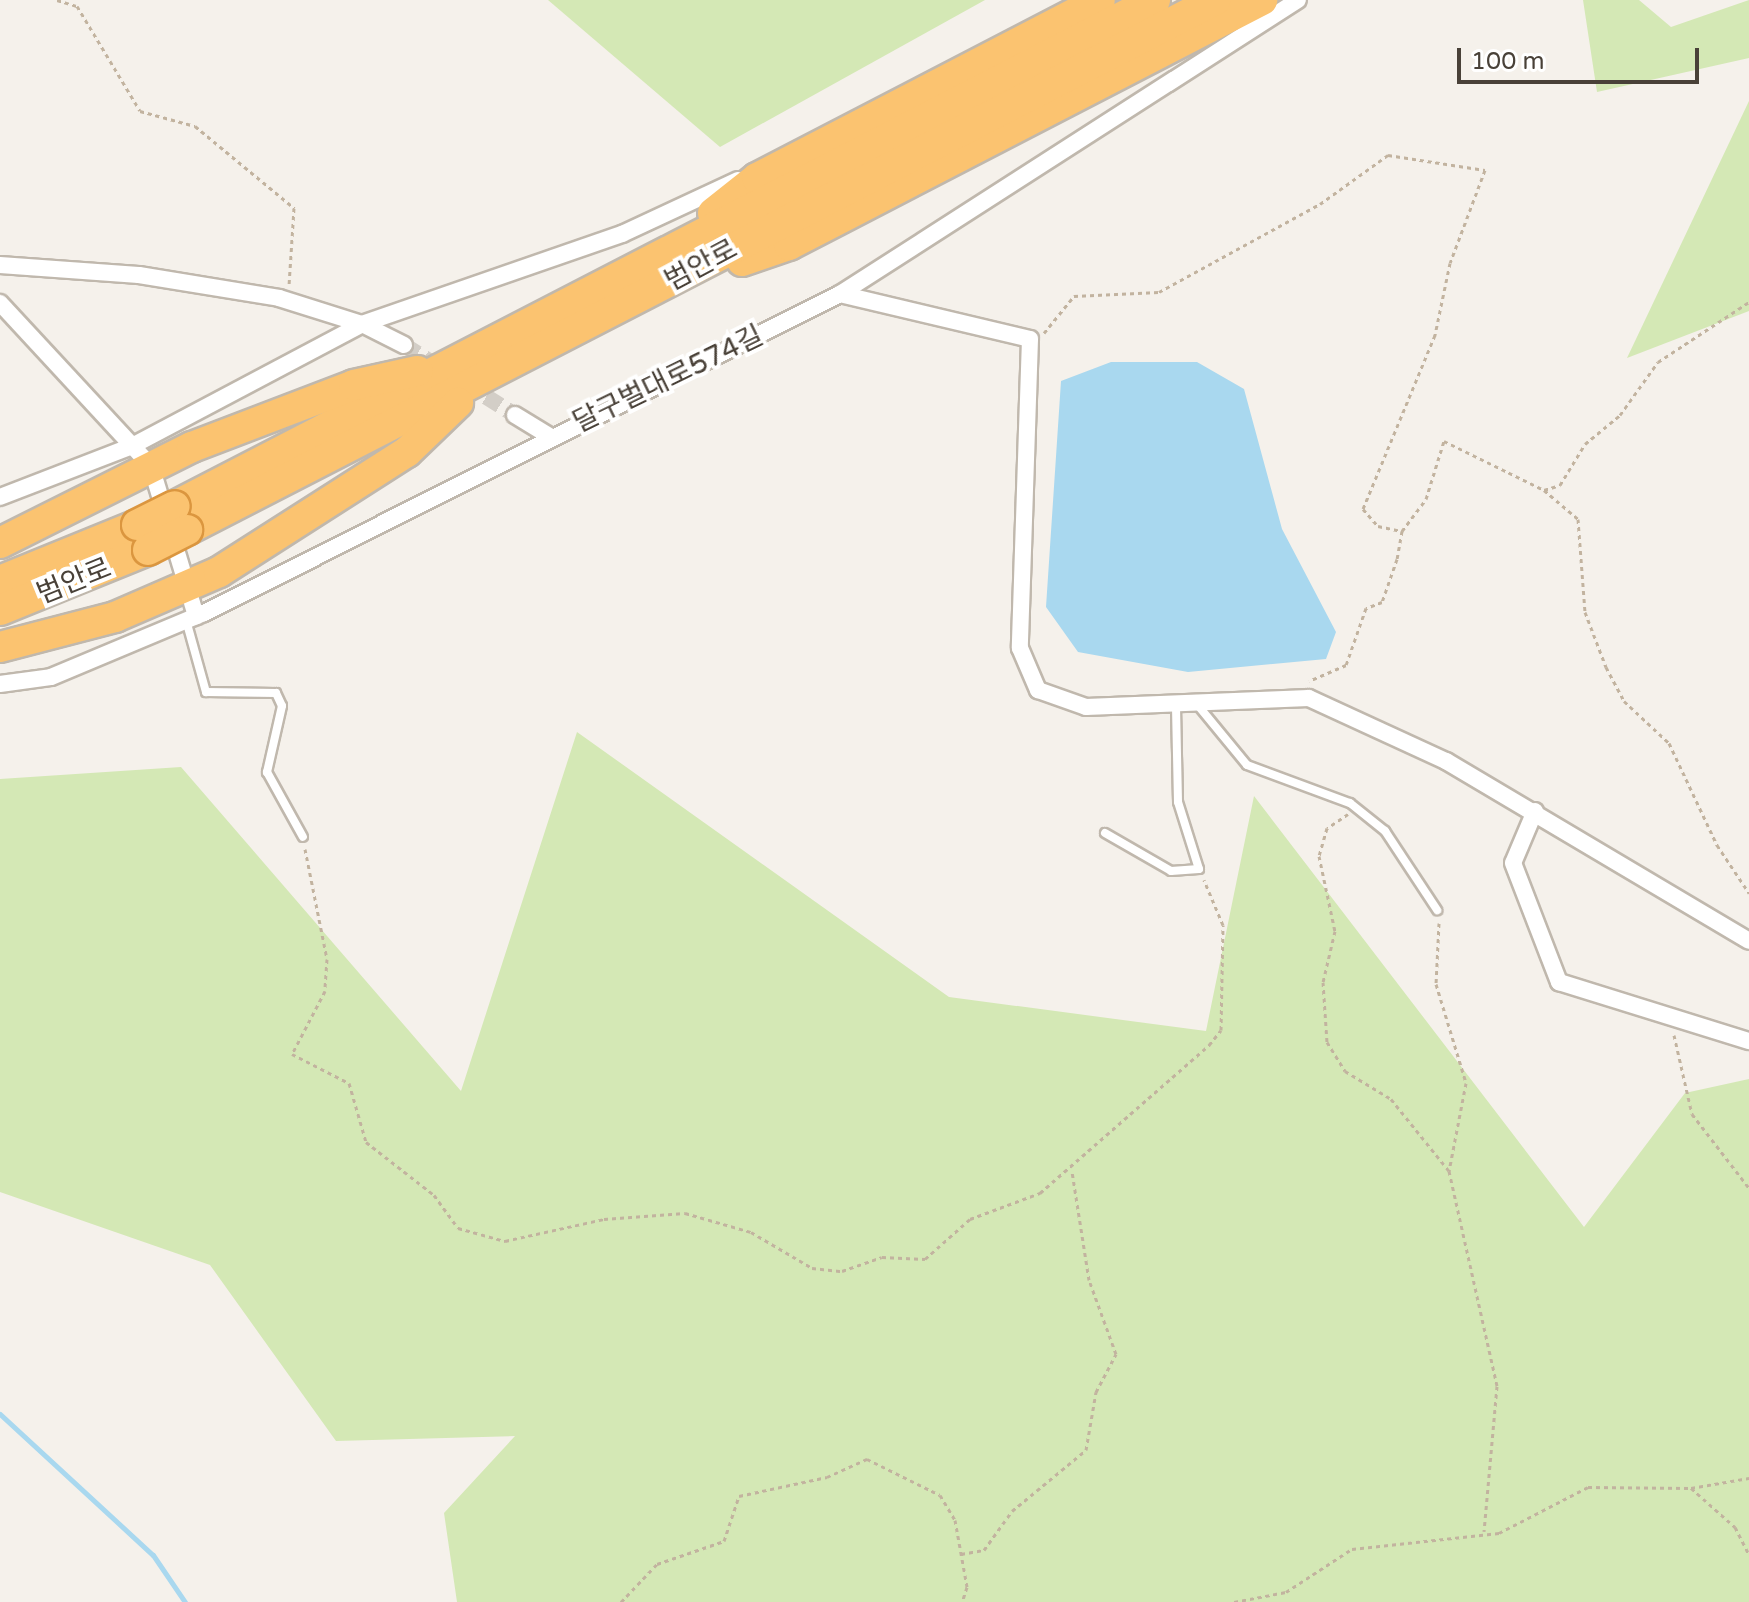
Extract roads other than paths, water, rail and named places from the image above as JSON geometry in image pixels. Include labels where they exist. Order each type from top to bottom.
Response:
[{"type":"highway","points":[[657,273],[757,178],[1100,0]]},
{"type":"highway","name":"범안로","points":[[181,518],[483,379],[657,273],[1155,0]]},
{"type":"highway","name":"범안로","points":[[181,518],[458,361],[657,273],[1215,0]]},
{"type":"highway","points":[[657,273],[789,245],[1262,0]]},
{"type":"highway","points":[[0,543],[142,456],[354,385],[458,361]]},
{"type":"highway","points":[[0,647],[189,609],[407,452],[483,379]]},
{"type":"highway","points":[[142,537],[181,518]]},
{"type":"highway","name":"범안로","points":[[0,581],[142,537]]},
{"type":"highway","name":"범안로","points":[[0,610],[142,537]]},
{"type":"street","name":"달구벌대로574길","points":[[0,684],[51,677],[551,437],[840,294],[1298,0]]},
{"type":"street","points":[[0,497],[142,456],[362,324],[622,234],[920,94]]},
{"type":"street","points":[[0,265],[139,275],[288,301],[362,324],[404,345]]},
{"type":"street","points":[[840,294],[1030,339],[1020,648],[1038,690],[1074,703],[1176,704],[1309,698],[1535,811],[1749,941]]},
{"type":"street","points":[[0,303],[142,456],[189,609]]},
{"type":"street","points":[[515,415],[551,437]]},
{"type":"street","points":[[1535,811],[1513,863],[1559,982],[1669,1012],[1749,1041]]},
{"type":"lane","points":[[189,609],[206,692],[276,693],[282,706],[267,772],[303,837]]},
{"type":"lane","points":[[1196,703],[1247,765],[1350,803],[1385,831],[1437,910]]},
{"type":"lane","points":[[1105,833],[1171,871],[1199,869],[1178,802],[1176,704]]},
{"type":"water","points":[[1111,362],[1197,362],[1244,389],[1282,529],[1336,632],[1326,659],[1188,672],[1078,652],[1046,607],[1061,381]]},
{"type":"waterway","points":[[0,1414],[153,1555],[185,1602]]},
{"type":"tunnel","points":[[404,345],[443,370]]},
{"type":"tunnel","points":[[466,384],[515,415]]}]
